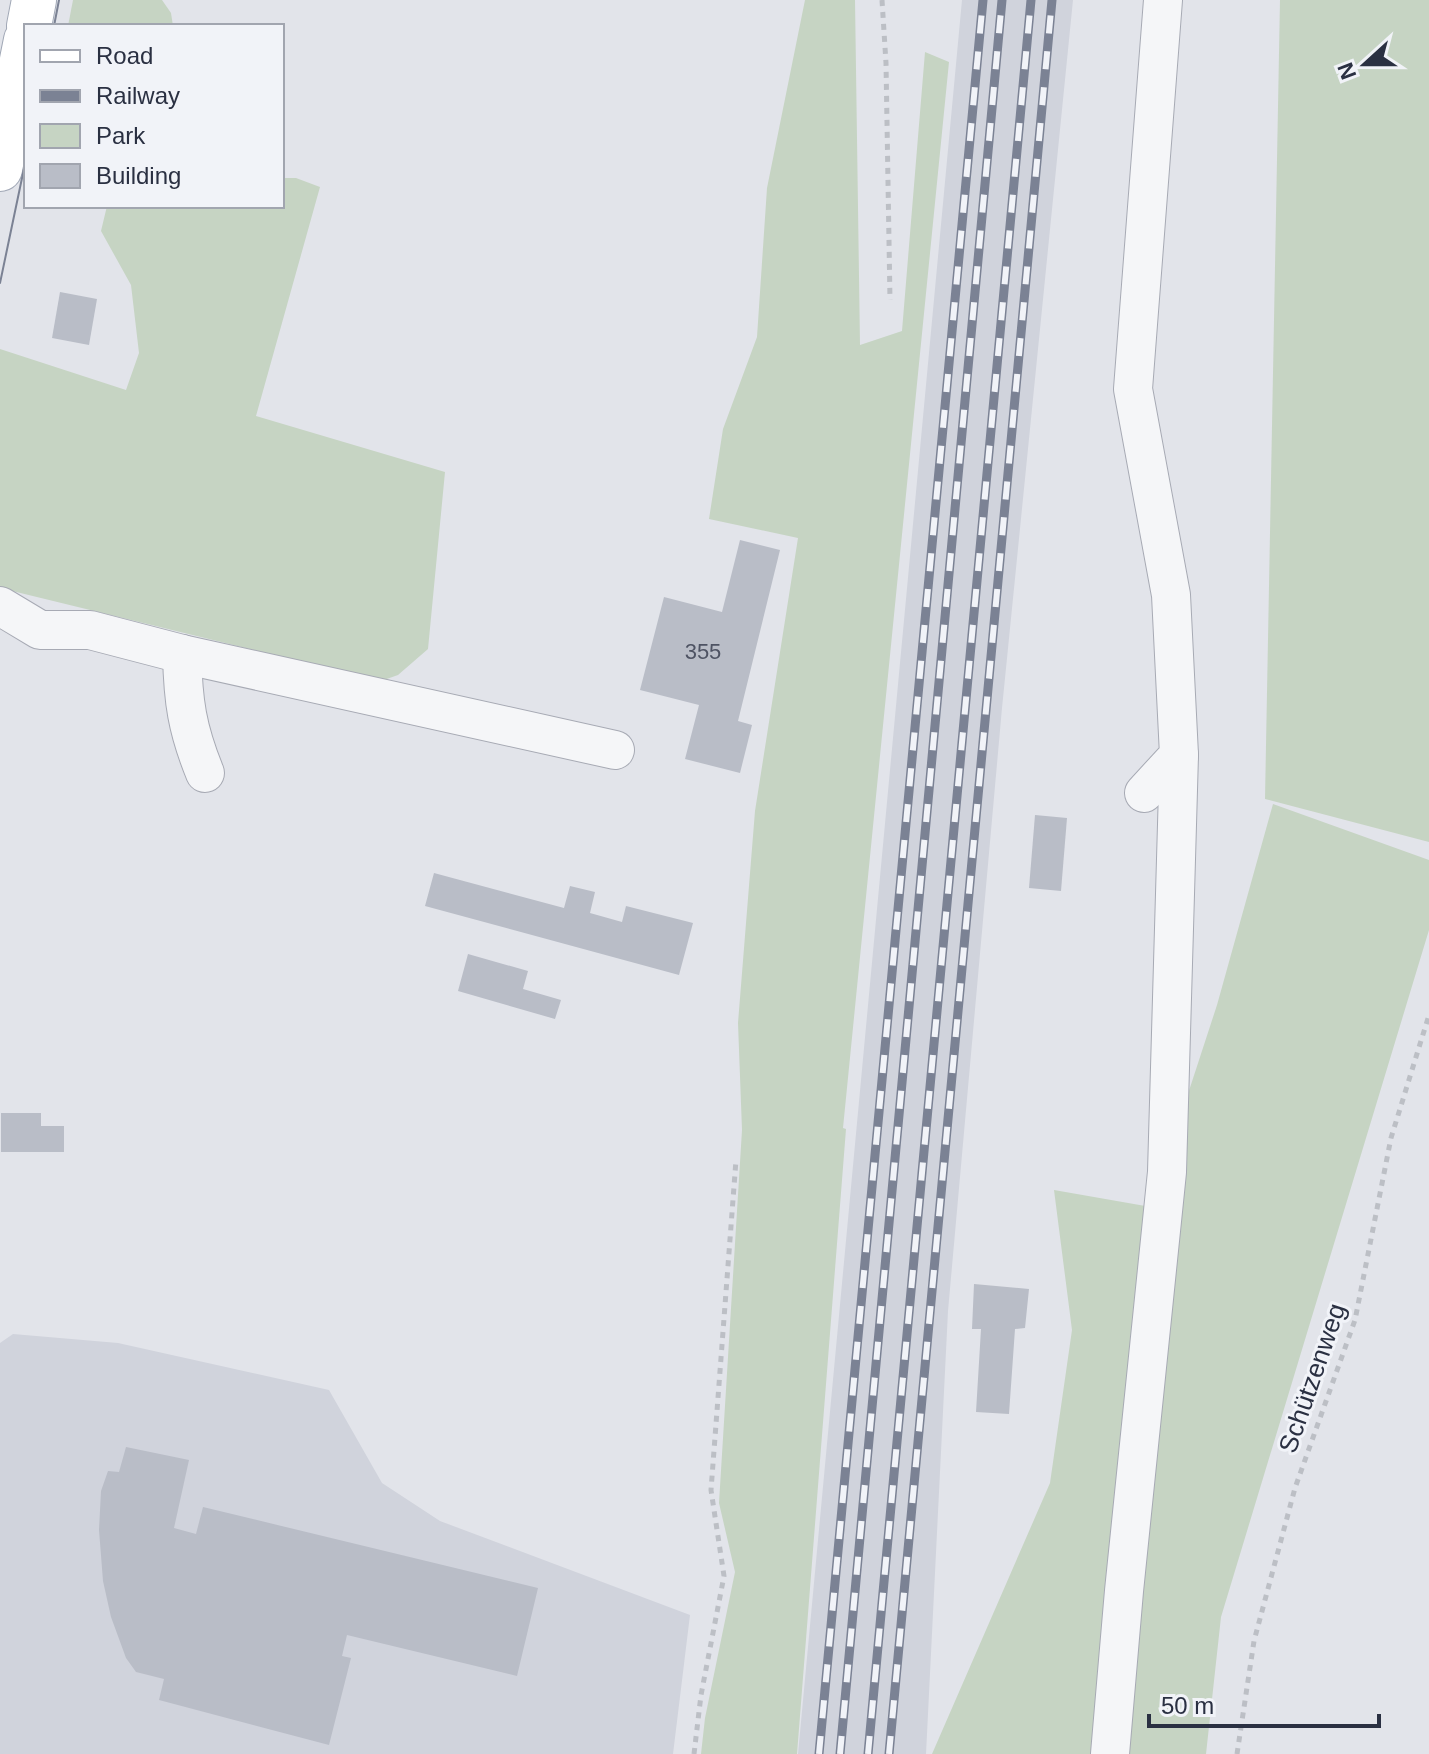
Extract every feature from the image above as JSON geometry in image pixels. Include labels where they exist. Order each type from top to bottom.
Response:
[{"type":"main road","points":[[29,24],[34,0]]},
{"type":"main road","points":[[0,169],[24,50]]},
{"type":"lane","points":[[1110,1754],[1167,1172],[1179,755],[1171,595],[1133,389],[1163,0]]},
{"type":"lane","points":[[0,606],[40,630],[90,630],[182,654],[615,750]]},
{"type":"lane","points":[[182,654],[183,701],[205,773]]},
{"type":"lane","points":[[1144,793],[1179,755]]},
{"type":"path","points":[[882,0],[890,300]]},
{"type":"path","name":"Schützenweg","points":[[1237,1754],[1254,1641],[1295,1488],[1355,1320],[1391,1138],[1429,1015]]},
{"type":"path","points":[[694,1754],[701,1695],[724,1576],[711,1490],[736,1160]]},
{"type":"shaded area","points":[[962,0],[1073,0],[1002,708],[948,1311],[926,1754],[798,1754]]},
{"type":"shaded area","points":[[13,1334],[118,1343],[329,1390],[382,1483],[440,1521],[690,1615],[673,1754],[0,1754],[0,1343]]},
{"type":"green space","points":[[73,0],[162,0],[171,13],[173,24],[68,24]]},
{"type":"green space","points":[[805,0],[855,0],[860,345],[902,331],[925,52],[949,62],[843,1128],[846,1129],[797,1754],[701,1754],[705,1718],[735,1572],[719,1503],[742,1130],[738,1023],[755,811],[798,538],[709,519],[723,429],[757,337],[767,188]]},
{"type":"green space","points":[[1280,0],[1429,0],[1429,842],[1265,799]]},
{"type":"green space","points":[[284,178],[296,178],[320,187],[256,416],[445,472],[428,649],[398,675],[381,681],[0,588],[0,349],[126,390],[139,353],[131,285],[101,231],[107,208],[284,208]]},
{"type":"green space","points":[[1273,804],[1429,860],[1429,930],[1221,1617],[1206,1754],[932,1754],[1050,1483],[1072,1330],[1054,1190],[1151,1207],[1217,1005]]},
{"type":"building","points":[[60,292],[97,299],[89,345],[52,338]]},
{"type":"building","points":[[740,540],[780,550],[738,721],[752,725],[740,773],[685,759],[699,705],[640,690],[664,597],[722,612]]},
{"type":"building","points":[[1035,815],[1067,818],[1061,891],[1029,888]]},
{"type":"building","points":[[434,873],[564,908],[570,886],[595,892],[590,913],[622,922],[626,906],[693,923],[679,975],[425,906]]},
{"type":"building","points":[[468,954],[528,971],[523,989],[561,1000],[555,1019],[458,991]]},
{"type":"building","points":[[1,1113],[41,1113],[41,1126],[64,1126],[64,1152],[1,1152]]},
{"type":"building","points":[[974,1284],[1029,1289],[1025,1328],[1015,1329],[1009,1414],[976,1412],[981,1329],[972,1329]]},
{"type":"building","points":[[126,1447],[189,1460],[174,1528],[196,1534],[203,1507],[538,1588],[517,1676],[347,1635],[342,1656],[351,1658],[329,1745],[159,1700],[164,1679],[136,1672],[126,1658],[111,1617],[103,1581],[99,1530],[101,1491],[108,1471],[119,1472]]},
{"type":"tram line","points":[[54,24],[59,0]]},
{"type":"tram line","points":[[0,283],[24,169]]},
{"type":"railway","points":[[819,1754],[983,0]]},
{"type":"railway","points":[[840,1754],[1002,0]]},
{"type":"railway","points":[[868,1754],[1031,0]]},
{"type":"railway","points":[[889,1754],[1052,0]]}]
